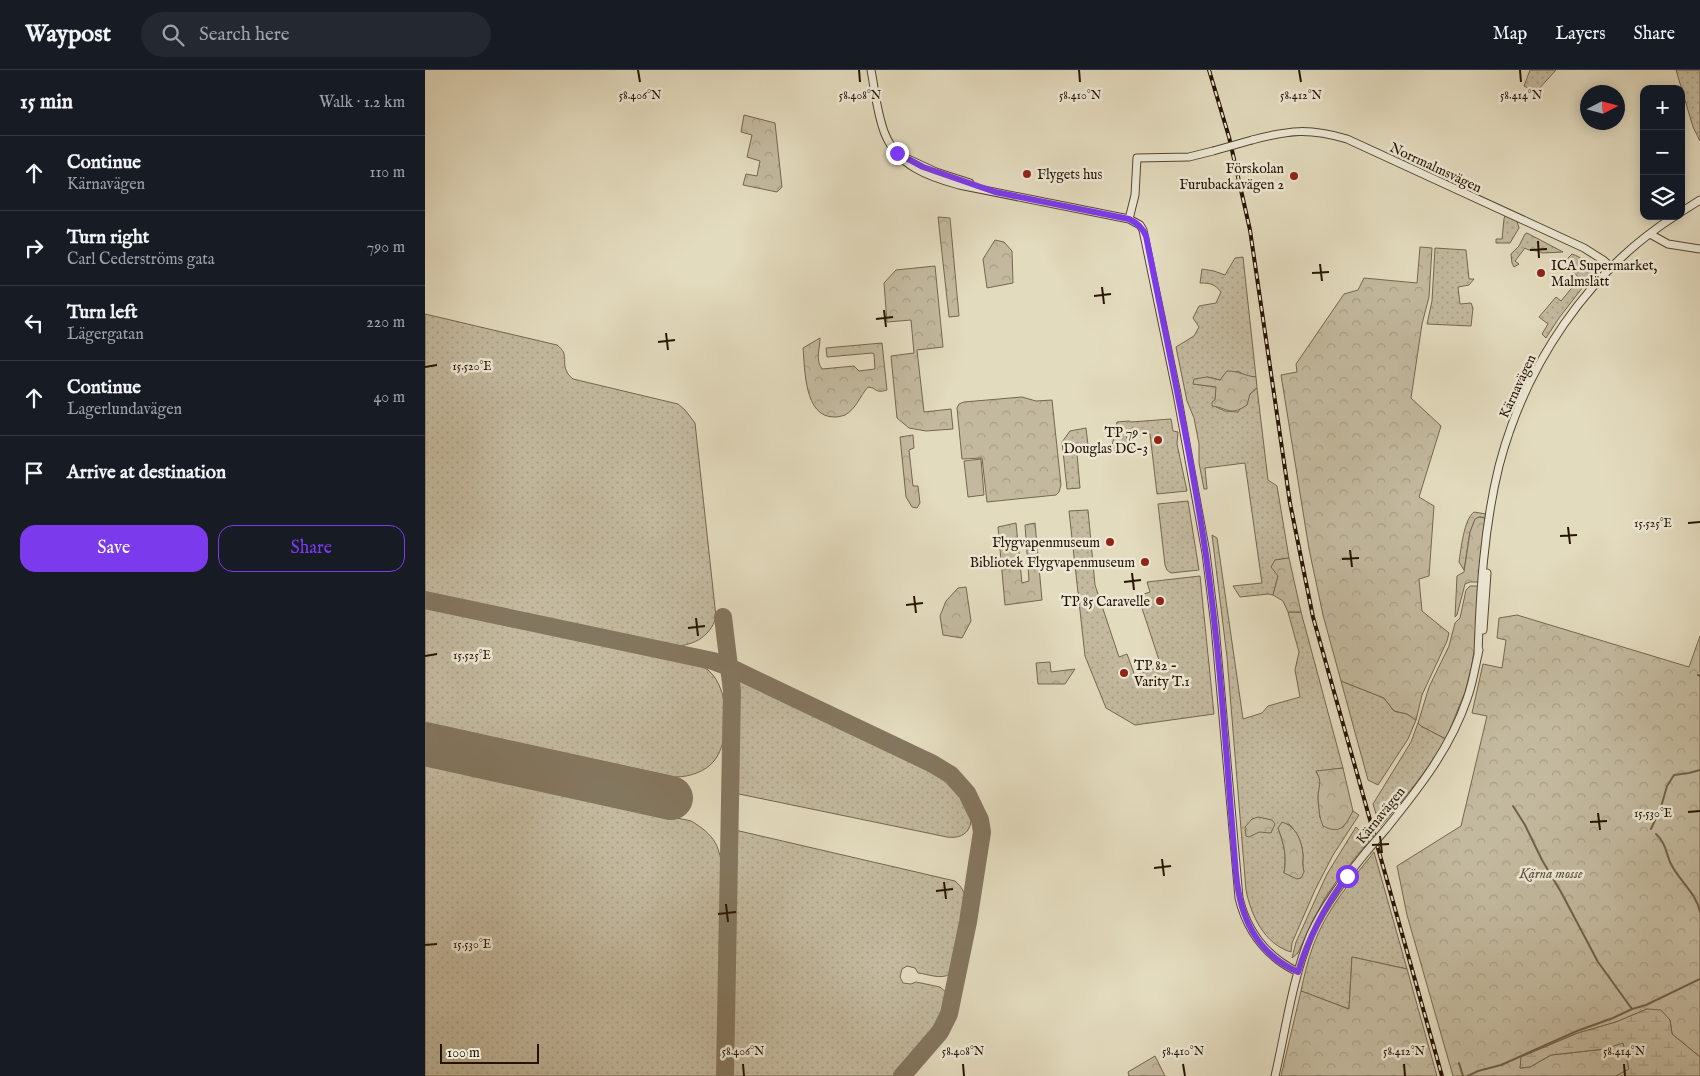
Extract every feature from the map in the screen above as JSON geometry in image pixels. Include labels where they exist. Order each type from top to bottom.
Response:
[{"type":"street","points":[[871,70],[885,136],[897,153],[935,175],[995,192],[1129,219],[1140,226],[1146,236],[1187,441],[1206,553],[1215,626],[1239,898],[1250,928],[1261,943],[1273,956],[1298,972]]},
{"type":"street","name":"Norrmalmsvägen","points":[[1129,219],[1135,195],[1137,158],[1189,157],[1281,133],[1303,130],[1322,132],[1347,139],[1584,248],[1598,256],[1611,267]]},
{"type":"street","points":[[1685,209],[1700,200]]},
{"type":"street","points":[[1611,267],[1669,220]]},
{"type":"street","points":[[1650,234],[1668,244],[1700,249]]},
{"type":"street","name":"Kärnavägen","points":[[1275,1076],[1298,972],[1311,934],[1327,904],[1347,876],[1422,784],[1448,744],[1458,723],[1468,697],[1483,634],[1487,536],[1499,465],[1511,428],[1529,386],[1565,322],[1611,267]]},
{"type":"green space","points":[[1530,70],[1556,70],[1536,92],[1524,86]]},
{"type":"green space","points":[[1676,70],[1700,70],[1700,141],[1693,127],[1685,100],[1685,85],[1680,85]]},
{"type":"green space","points":[[744,115],[775,123],[782,187],[777,192],[743,185],[746,174],[757,176],[760,161],[747,157],[752,135],[741,132]]},
{"type":"green space","points":[[1505,215],[1517,221],[1519,228],[1510,243],[1496,243],[1496,239],[1502,239]]},
{"type":"green space","points":[[938,217],[950,218],[959,316],[949,317]]},
{"type":"green space","points":[[1527,233],[1563,252],[1542,253],[1525,248],[1515,261],[1519,264],[1514,267],[1511,254],[1519,246]]},
{"type":"green space","points":[[995,240],[1004,242],[1012,251],[1013,283],[987,288],[983,259]]},
{"type":"green space","points":[[1420,247],[1432,248],[1429,297],[1422,324],[1411,398],[1441,426],[1419,497],[1434,506],[1429,576],[1419,579],[1422,611],[1449,633],[1422,695],[1416,720],[1407,714],[1394,711],[1384,698],[1341,681],[1323,615],[1309,549],[1281,375],[1297,372],[1296,364],[1344,294],[1358,290],[1364,278],[1417,283]]},
{"type":"green space","points":[[1435,248],[1466,250],[1469,279],[1474,279],[1469,285],[1458,287],[1460,304],[1471,303],[1473,308],[1471,326],[1427,324],[1432,301]]},
{"type":"green space","points":[[1572,254],[1585,261],[1593,274],[1546,338],[1542,334],[1548,324],[1539,317],[1556,297],[1561,301],[1580,278],[1564,265]]},
{"type":"green space","points":[[1243,257],[1256,377],[1246,376],[1238,371],[1220,380],[1207,377],[1193,384],[1217,387],[1216,407],[1225,411],[1238,412],[1250,394],[1257,388],[1268,480],[1277,486],[1289,558],[1275,560],[1278,576],[1273,595],[1240,597],[1233,586],[1262,583],[1245,463],[1205,468],[1207,489],[1204,489],[1194,418],[1187,401],[1176,347],[1194,336],[1199,327],[1193,318],[1199,306],[1216,303],[1221,292],[1217,287],[1207,283],[1200,283],[1202,269],[1225,275],[1235,258]]},
{"type":"green space","points":[[935,266],[943,347],[917,350],[924,412],[951,409],[953,429],[926,431],[909,428],[897,418],[891,356],[914,353],[911,320],[887,322],[884,283],[896,270]]},
{"type":"green space","points":[[425,314],[557,345],[563,352],[565,368],[573,379],[678,404],[685,410],[695,423],[716,617],[709,631],[704,636],[692,643],[670,646],[425,593]]},
{"type":"green space","points":[[820,338],[818,358],[822,369],[854,366],[859,371],[875,369],[874,354],[872,353],[827,357],[826,348],[882,343],[887,390],[879,391],[868,387],[855,406],[845,415],[834,417],[824,415],[817,409],[808,390],[803,348]]},
{"type":"green space","points":[[1227,371],[1256,377],[1257,388],[1250,394],[1247,405],[1241,409],[1229,411],[1212,406],[1212,402],[1215,400],[1216,387],[1193,384],[1194,379],[1207,377],[1220,380]]},
{"type":"green space","points":[[1022,397],[1036,401],[1052,400],[1061,485],[1059,492],[1056,495],[987,502],[982,458],[962,459],[957,408],[959,404],[964,402]]},
{"type":"green space","points":[[1171,419],[1173,431],[1178,432],[1177,444],[1187,491],[1157,494],[1150,434],[1126,436],[1132,449],[1077,454],[1080,488],[1067,489],[1062,442],[1070,431],[1086,428],[1088,445],[1112,446],[1117,422]]},
{"type":"green space","points":[[913,435],[914,448],[909,450],[913,486],[918,486],[920,503],[917,508],[912,507],[906,497],[900,437]]},
{"type":"green space","points":[[981,459],[984,495],[968,497],[964,461]]},
{"type":"green space","points":[[1188,501],[1199,570],[1171,573],[1165,565],[1158,504]]},
{"type":"green space","points":[[1088,510],[1095,585],[1119,657],[1127,654],[1135,676],[1161,666],[1138,596],[1150,592],[1147,582],[1200,576],[1214,714],[1135,725],[1106,708],[1085,656],[1069,511]]},
{"type":"green space","points":[[1474,512],[1486,514],[1485,518],[1479,517],[1475,520],[1470,532],[1464,570],[1459,562],[1462,542],[1465,527]]},
{"type":"green space","points":[[1479,517],[1485,518],[1480,582],[1465,584],[1455,617],[1457,576],[1464,572],[1470,532],[1475,519]]},
{"type":"green space","points":[[1016,523],[1022,583],[1029,581],[1025,525],[1035,523],[1042,600],[1005,605],[998,527]]},
{"type":"green space","points":[[1212,535],[1217,538],[1243,719],[1262,713],[1268,706],[1300,697],[1295,670],[1299,652],[1288,612],[1301,612],[1343,768],[1316,772],[1321,780],[1318,797],[1320,818],[1343,827],[1353,811],[1359,815],[1333,855],[1315,890],[1292,943],[1291,952],[1273,942],[1266,935],[1255,918],[1248,900],[1227,657]],"holes":[[[1289,824],[1302,846],[1304,872],[1284,873],[1284,850],[1278,828]]]},
{"type":"green space","points":[[1289,558],[1301,612],[1288,612],[1283,601],[1273,595],[1278,576],[1271,567],[1275,560]]},
{"type":"green space","points":[[1470,586],[1479,586],[1475,646],[1465,692],[1446,739],[1418,723],[1429,687],[1449,646],[1455,623],[1460,618],[1466,590]]},
{"type":"green space","points":[[966,587],[971,621],[962,638],[943,635],[940,616],[946,601],[958,588]]},
{"type":"green space","points":[[425,607],[697,664],[708,670],[721,689],[726,714],[720,752],[710,765],[701,771],[691,775],[675,777],[425,723]]},
{"type":"green space","name":"Kärna mosse","points":[[1517,615],[1689,667],[1700,636],[1700,1057],[1672,1034],[1670,1020],[1647,1009],[1616,1022],[1578,1033],[1522,1056],[1520,1068],[1530,1067],[1551,1055],[1605,1049],[1623,1042],[1629,1069],[1616,1076],[1453,1076],[1407,915],[1397,866],[1461,826],[1487,716],[1472,713],[1483,664],[1502,668],[1506,640],[1497,638],[1499,618]]},
{"type":"green space","points":[[1050,662],[1051,672],[1075,669],[1065,684],[1038,684],[1036,663]]},
{"type":"green space","points":[[742,680],[928,768],[943,779],[965,804],[970,813],[971,821],[968,830],[959,836],[947,837],[739,794],[736,791],[736,687],[737,682]]},
{"type":"green space","points":[[1341,681],[1384,698],[1394,711],[1407,714],[1416,720],[1408,739],[1378,785],[1368,780]]},
{"type":"green space","points":[[1418,723],[1446,739],[1415,784],[1380,827],[1373,804],[1411,742]]},
{"type":"green space","points":[[425,762],[691,821],[706,831],[718,849],[722,874],[719,1076],[425,1076]]},
{"type":"green space","points":[[1343,768],[1353,811],[1342,828],[1334,830],[1323,826],[1322,823],[1318,798],[1320,782],[1316,771]]},
{"type":"green space","points":[[1258,817],[1272,820],[1275,824],[1271,833],[1259,832],[1249,837],[1246,836],[1245,827],[1252,819]]},
{"type":"green space","points":[[1282,822],[1291,827],[1300,839],[1304,872],[1301,878],[1297,879],[1284,873],[1284,850],[1278,828]]},
{"type":"green space","points":[[1356,827],[1369,841],[1325,898],[1298,953],[1292,958],[1296,942],[1327,874]]},
{"type":"green space","points":[[735,830],[955,881],[961,888],[964,893],[965,902],[950,974],[939,977],[918,973],[915,968],[907,966],[902,969],[900,977],[903,983],[911,984],[916,982],[940,987],[947,993],[942,1016],[936,1026],[893,1076],[732,1076]]},
{"type":"green space","points":[[1374,852],[1407,969],[1352,957],[1349,1009],[1301,991],[1306,968],[1318,933],[1340,896]]},
{"type":"green space","points":[[1352,957],[1407,969],[1437,1076],[1281,1076],[1301,991],[1349,1009]]},
{"type":"green space","points":[[1647,1009],[1661,1010],[1670,1020],[1672,1034],[1700,1057],[1700,1076],[1616,1076],[1629,1069],[1623,1043],[1605,1049],[1551,1055],[1530,1067],[1520,1068],[1521,1057],[1578,1033],[1616,1022]]},
{"type":"green space","points":[[1155,1056],[1165,1076],[1129,1076],[1128,1072]]},
{"type":"waterway","points":[[1651,829],[1661,807],[1667,786],[1674,775],[1700,770]]},
{"type":"waterway","points":[[1513,806],[1598,962],[1632,1009],[1646,1005],[1700,979]]},
{"type":"waterway","points":[[1656,834],[1663,844],[1673,868],[1695,898],[1700,912]]},
{"type":"waterway","points":[[1468,1076],[1478,1071],[1501,1065],[1632,1009]]},
{"type":"waterway","points":[[1459,1063],[1463,1076]]},
{"type":"taxiway","points":[[425,600],[713,661],[933,764],[951,775],[967,793],[980,820],[982,832],[968,922],[949,1014],[940,1032],[902,1076]]},
{"type":"taxiway","points":[[723,617],[732,691],[725,1076]]},
{"type":"runway","points":[[425,744],[671,798]]},
{"type":"railway","points":[[1209,70],[1229,137],[1250,230],[1290,503],[1313,617],[1442,1076]]},
{"type":"place","name":"Flygets hus","points":[[1027,174]]},
{"type":"place","name":"Förskolan Furubackavägen 2","points":[[1294,176]]},
{"type":"place","name":"ICA Supermarket, Malmslätt","points":[[1541,273]]},
{"type":"place","name":"TP 79 - Douglas DC-3","points":[[1158,440]]},
{"type":"place","name":"Flygvapenmuseum","points":[[1110,542]]},
{"type":"place","name":"Bibliotek Flygvapenmuseum","points":[[1145,562]]},
{"type":"place","name":"TP 85 Caravelle","points":[[1160,601]]},
{"type":"place","name":"TP 82 - Varity T.1","points":[[1124,673]]},
{"type":"route","points":[[897,153],[923,167],[995,192],[1129,219],[1143,230],[1146,236],[1187,441],[1206,553],[1215,626],[1236,874],[1242,909],[1250,928],[1261,943],[1273,956],[1298,972],[1311,934],[1327,904],[1347,876]]}]
